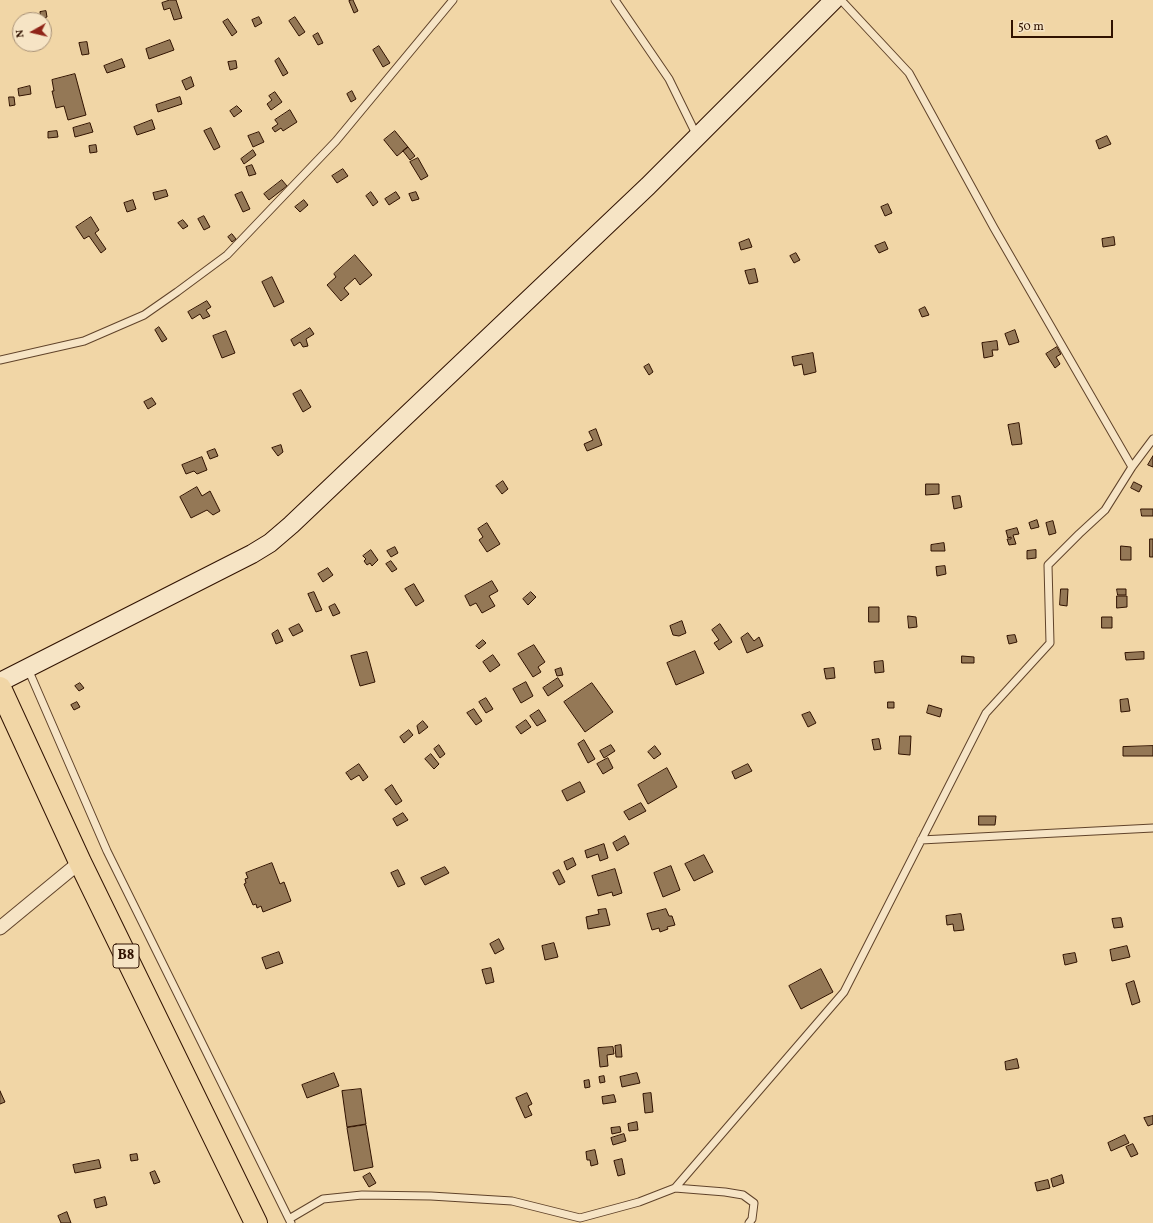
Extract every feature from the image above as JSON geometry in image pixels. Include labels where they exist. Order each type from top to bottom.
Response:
[{"type":"highway","name":"B8","points":[[0,688],[80,862],[256,1223]]},
{"type":"main road","points":[[0,682],[252,554],[270,543],[291,525],[648,186],[834,0]]},
{"type":"street","points":[[0,928],[80,862]]},
{"type":"lane","points":[[0,360],[84,341],[144,315],[227,255],[336,141],[452,0]]},
{"type":"lane","points":[[615,0],[669,79],[697,137]]},
{"type":"lane","points":[[841,0],[909,73],[994,228],[1132,468]]},
{"type":"lane","points":[[675,1188],[844,992],[986,713],[1050,643],[1048,565],[1105,510],[1153,439]]},
{"type":"lane","points":[[28,667],[107,851],[290,1221],[323,1199],[362,1195],[431,1196],[512,1201],[580,1218],[640,1202],[675,1188],[743,1195],[754,1203],[752,1219],[749,1223]]},
{"type":"lane","points":[[921,840],[1153,828]]},
{"type":"building","points":[[170,0],[176,0],[182,18],[174,20],[170,8],[164,10],[162,3]]},
{"type":"building","points":[[353,0],[358,11],[354,13],[349,1]]},
{"type":"building","points":[[259,17],[262,23],[255,27],[252,20]]},
{"type":"building","points":[[295,17],[305,32],[299,36],[289,21]]},
{"type":"building","points":[[228,19],[237,32],[232,36],[223,22]]},
{"type":"building","points":[[318,33],[323,43],[318,45],[313,36]]},
{"type":"building","points":[[170,40],[174,50],[149,59],[146,49]]},
{"type":"building","points":[[87,42],[89,54],[82,55],[79,43]]},
{"type":"building","points":[[379,46],[390,63],[383,67],[373,50]]},
{"type":"building","points":[[279,58],[288,73],[283,76],[275,61]]},
{"type":"building","points":[[122,59],[125,67],[107,73],[104,66]]},
{"type":"building","points":[[236,61],[237,68],[230,70],[228,62]]},
{"type":"building","points":[[75,74],[86,115],[68,120],[64,106],[56,108],[52,91],[54,91],[52,80]]},
{"type":"building","points":[[191,77],[194,86],[186,90],[182,81]]},
{"type":"building","points":[[30,86],[31,94],[19,96],[18,89]]},
{"type":"building","points":[[352,91],[356,99],[351,102],[347,94]]},
{"type":"building","points":[[275,92],[282,102],[271,110],[267,104],[272,100],[269,96]]},
{"type":"building","points":[[9,97],[14,97],[15,105],[10,106]]},
{"type":"building","points":[[180,97],[182,104],[158,112],[156,105]]},
{"type":"building","points":[[237,106],[242,111],[234,117],[230,111]]},
{"type":"building","points":[[290,110],[297,122],[283,131],[281,128],[275,132],[272,128],[278,124],[275,120]]},
{"type":"building","points":[[152,120],[155,129],[137,135],[134,127]]},
{"type":"building","points":[[90,123],[93,132],[75,137],[73,128]]},
{"type":"building","points":[[211,128],[220,147],[214,150],[204,131]]},
{"type":"building","points":[[57,131],[58,137],[48,138],[48,132]]},
{"type":"building","points":[[395,131],[408,147],[397,156],[384,140]]},
{"type":"building","points":[[259,132],[264,142],[253,147],[248,136]]},
{"type":"building","points":[[1107,136],[1111,144],[1099,149],[1096,141]]},
{"type":"building","points":[[96,145],[97,152],[90,153],[89,146]]},
{"type":"building","points":[[408,147],[415,156],[410,160],[403,151]]},
{"type":"building","points":[[253,150],[256,155],[244,164],[241,159]]},
{"type":"building","points":[[418,158],[428,176],[421,180],[410,162]]},
{"type":"building","points":[[252,165],[256,174],[249,176],[246,167]]},
{"type":"building","points":[[343,169],[348,176],[337,183],[332,176]]},
{"type":"building","points":[[282,180],[287,186],[269,200],[264,194]]},
{"type":"building","points":[[166,190],[168,196],[155,200],[153,193]]},
{"type":"building","points":[[242,192],[250,209],[243,212],[235,195]]},
{"type":"building","points":[[371,192],[378,202],[373,206],[366,196]]},
{"type":"building","points":[[396,192],[400,198],[389,205],[385,199]]},
{"type":"building","points":[[416,192],[419,199],[412,201],[409,194]]},
{"type":"building","points":[[133,200],[136,209],[127,212],[124,203]]},
{"type":"building","points":[[304,200],[308,205],[300,212],[295,207]]},
{"type":"building","points":[[888,204],[892,213],[885,216],[881,207]]},
{"type":"building","points":[[204,216],[210,227],[204,230],[198,219]]},
{"type":"building","points":[[91,217],[99,230],[95,233],[106,249],[101,253],[89,236],[84,239],[76,227]]},
{"type":"building","points":[[183,220],[188,226],[183,229],[178,223]]},
{"type":"building","points":[[232,234],[236,239],[232,242],[228,237]]},
{"type":"building","points":[[1114,237],[1115,245],[1103,247],[1102,239]]},
{"type":"building","points":[[749,239],[752,247],[741,250],[739,243]]},
{"type":"building","points":[[885,242],[888,249],[879,253],[875,246]]},
{"type":"building","points":[[796,253],[800,260],[794,263],[790,256]]},
{"type":"building","points":[[355,255],[372,275],[360,285],[355,278],[344,288],[349,294],[341,301],[327,285],[336,277],[334,274]]},
{"type":"building","points":[[755,269],[758,282],[749,284],[745,271]]},
{"type":"building","points":[[272,277],[284,302],[274,307],[262,282]]},
{"type":"building","points":[[207,301],[211,307],[206,310],[210,316],[203,319],[200,314],[192,319],[188,312]]},
{"type":"building","points":[[925,307],[929,315],[922,317],[919,310]]},
{"type":"building","points":[[159,327],[167,339],[162,342],[155,330]]},
{"type":"building","points":[[310,328],[314,334],[306,339],[308,346],[303,347],[300,342],[294,346],[291,340]]},
{"type":"building","points":[[1015,330],[1019,342],[1009,345],[1005,334]]},
{"type":"building","points":[[226,331],[235,353],[222,358],[213,336]]},
{"type":"building","points":[[997,341],[998,350],[992,350],[993,356],[984,358],[982,343]]},
{"type":"building","points":[[1057,347],[1061,354],[1056,357],[1060,364],[1055,368],[1046,354]]},
{"type":"building","points":[[813,353],[816,372],[804,375],[802,364],[794,366],[792,357]]},
{"type":"building","points":[[649,364],[653,372],[649,375],[644,367]]},
{"type":"building","points":[[301,390],[311,407],[303,412],[293,394]]},
{"type":"building","points":[[152,398],[156,404],[148,409],[144,402]]},
{"type":"building","points":[[1019,423],[1022,444],[1012,445],[1008,425]]},
{"type":"building","points":[[596,429],[602,445],[587,451],[584,444],[593,440],[589,432]]},
{"type":"building","points":[[281,445],[283,452],[278,456],[272,448]]},
{"type":"building","points":[[215,449],[218,456],[210,459],[207,452]]},
{"type":"building","points":[[1153,456],[1153,467],[1148,465]]},
{"type":"building","points":[[202,457],[207,470],[197,474],[194,471],[186,474],[182,465]]},
{"type":"building","points":[[503,481],[508,489],[502,494],[496,486]]},
{"type":"building","points":[[1134,482],[1142,486],[1139,492],[1131,488]]},
{"type":"building","points":[[926,484],[939,484],[939,494],[926,495]]},
{"type":"building","points":[[197,487],[202,496],[210,491],[220,511],[213,515],[207,510],[191,518],[180,497]]},
{"type":"building","points":[[960,496],[962,507],[954,509],[952,497]]},
{"type":"building","points":[[1141,509],[1153,509],[1153,516],[1142,516]]},
{"type":"building","points":[[1037,520],[1039,527],[1031,529],[1029,523]]},
{"type":"building","points":[[1053,521],[1056,533],[1049,535],[1046,523]]},
{"type":"building","points":[[487,523],[500,544],[487,552],[479,540],[483,537],[478,529]]},
{"type":"building","points":[[1017,528],[1019,534],[1013,535],[1016,544],[1009,545],[1007,539],[1011,539],[1011,537],[1008,538],[1006,531]]},
{"type":"building","points":[[1150,539],[1153,539],[1153,557],[1150,557]]},
{"type":"building","points":[[944,543],[945,551],[931,551],[931,545]]},
{"type":"building","points":[[1121,546],[1131,547],[1131,560],[1121,560]]},
{"type":"building","points":[[395,547],[398,553],[391,557],[387,551]]},
{"type":"building","points":[[371,550],[378,560],[372,566],[370,563],[367,565],[364,561],[366,559],[363,556]]},
{"type":"building","points":[[1036,550],[1036,558],[1027,559],[1027,551]]},
{"type":"building","points":[[391,561],[397,569],[392,572],[386,564]]},
{"type":"building","points":[[945,566],[946,574],[937,576],[936,567]]},
{"type":"building","points":[[328,568],[333,575],[323,582],[318,574]]},
{"type":"building","points":[[492,581],[498,591],[489,596],[495,606],[482,613],[476,603],[470,606],[465,596]]},
{"type":"building","points":[[414,584],[424,601],[416,606],[405,589]]},
{"type":"building","points":[[1061,589],[1068,589],[1067,606],[1060,605]]},
{"type":"building","points":[[1117,589],[1126,589],[1126,595],[1118,595]]},
{"type":"building","points":[[314,592],[322,610],[316,612],[308,594]]},
{"type":"building","points":[[531,592],[536,597],[528,605],[523,599]]},
{"type":"building","points":[[1117,596],[1127,596],[1127,607],[1117,608]]},
{"type":"building","points":[[335,604],[340,613],[333,616],[329,607]]},
{"type":"building","points":[[869,607],[879,607],[879,622],[869,622]]},
{"type":"building","points":[[908,616],[916,617],[917,627],[909,628]]},
{"type":"building","points":[[1102,617],[1112,617],[1112,628],[1102,628]]},
{"type":"building","points":[[682,621],[686,633],[679,636],[673,635],[670,626]]},
{"type":"building","points":[[299,624],[303,631],[293,636],[289,629]]},
{"type":"building","points":[[720,624],[732,642],[719,650],[714,643],[719,640],[712,630]]},
{"type":"building","points":[[278,630],[283,641],[276,644],[272,634]]},
{"type":"building","points":[[748,633],[754,641],[759,637],[763,646],[747,653],[741,638]]},
{"type":"building","points":[[1015,635],[1017,642],[1009,644],[1007,636]]},
{"type":"building","points":[[483,640],[486,643],[479,649],[476,646]]},
{"type":"building","points":[[534,645],[545,662],[538,667],[541,672],[533,677],[518,654]]},
{"type":"building","points":[[695,651],[704,673],[676,685],[667,663]]},
{"type":"building","points":[[367,652],[375,682],[360,686],[351,656]]},
{"type":"building","points":[[1144,652],[1144,659],[1126,660],[1125,653]]},
{"type":"building","points":[[493,655],[500,665],[490,672],[483,662]]},
{"type":"building","points":[[962,656],[974,657],[974,663],[962,663]]},
{"type":"building","points":[[883,661],[884,672],[875,673],[874,662]]},
{"type":"building","points":[[561,668],[563,675],[557,676],[555,670]]},
{"type":"building","points":[[834,668],[835,678],[826,679],[824,669]]},
{"type":"building","points":[[558,678],[563,686],[548,696],[543,688]]},
{"type":"building","points":[[526,682],[533,696],[521,703],[513,689]]},
{"type":"building","points":[[80,683],[84,688],[79,691],[75,686]]},
{"type":"building","points":[[592,683],[613,712],[585,732],[564,702]]},
{"type":"building","points":[[486,698],[493,709],[486,713],[479,702]]},
{"type":"building","points":[[1128,699],[1130,711],[1121,712],[1120,700]]},
{"type":"building","points":[[77,702],[80,707],[74,710],[71,705]]},
{"type":"building","points":[[888,702],[894,702],[894,708],[888,708]]},
{"type":"building","points":[[929,705],[942,709],[940,717],[927,713]]},
{"type":"building","points":[[474,709],[482,721],[476,725],[467,713]]},
{"type":"building","points":[[539,710],[546,721],[537,726],[530,716]]},
{"type":"building","points":[[810,712],[816,723],[808,727],[802,715]]},
{"type":"building","points":[[526,720],[531,727],[521,734],[516,727]]},
{"type":"building","points":[[423,721],[428,727],[419,734],[417,726]]},
{"type":"building","points":[[409,730],[413,735],[404,743],[400,737]]},
{"type":"building","points":[[900,736],[911,736],[910,755],[899,754]]},
{"type":"building","points":[[879,739],[881,749],[874,750],[872,740]]},
{"type":"building","points":[[584,740],[595,759],[588,763],[578,744]]},
{"type":"building","points":[[439,745],[445,754],[440,758],[434,749]]},
{"type":"building","points":[[611,745],[615,751],[604,758],[600,751]]},
{"type":"building","points":[[655,746],[661,754],[654,759],[648,752]]},
{"type":"building","points":[[1153,746],[1153,756],[1123,756],[1123,747]]},
{"type":"building","points":[[431,754],[439,764],[434,769],[425,759]]},
{"type":"building","points":[[608,758],[613,768],[603,774],[597,764]]},
{"type":"building","points":[[359,764],[368,777],[363,781],[359,775],[351,780],[346,773]]},
{"type":"building","points":[[748,764],[752,771],[735,779],[732,772]]},
{"type":"building","points":[[667,768],[677,787],[648,804],[638,785]]},
{"type":"building","points":[[580,782],[585,792],[567,801],[562,791]]},
{"type":"building","points":[[392,785],[402,801],[396,805],[385,790]]},
{"type":"building","points":[[641,803],[646,811],[629,820],[624,812]]},
{"type":"building","points":[[403,813],[408,820],[397,826],[393,819]]},
{"type":"building","points":[[979,816],[996,816],[995,825],[979,825]]},
{"type":"building","points":[[625,836],[629,844],[617,851],[613,843]]},
{"type":"building","points":[[604,844],[608,858],[600,861],[598,854],[587,858],[585,851]]},
{"type":"building","points":[[704,855],[713,872],[694,881],[685,864]]},
{"type":"building","points":[[573,858],[576,865],[567,870],[564,862]]},
{"type":"building","points":[[272,863],[280,884],[284,882],[291,901],[263,912],[261,906],[257,908],[256,904],[253,905],[244,884],[246,883],[245,879],[248,878],[246,873]]},
{"type":"building","points":[[671,866],[680,890],[663,897],[654,873]]},
{"type":"building","points":[[445,867],[449,873],[425,885],[421,878]]},
{"type":"building","points":[[615,869],[622,893],[613,896],[612,892],[598,896],[592,876]]},
{"type":"building","points":[[398,870],[405,884],[398,887],[391,873]]},
{"type":"building","points":[[559,870],[565,882],[559,885],[553,873]]},
{"type":"building","points":[[606,909],[610,925],[588,929],[586,917],[599,914],[598,910]]},
{"type":"building","points":[[666,909],[669,916],[672,916],[675,925],[667,927],[668,929],[660,932],[659,928],[652,930],[647,914]]},
{"type":"building","points":[[961,914],[964,930],[954,931],[953,924],[947,925],[946,916]]},
{"type":"building","points":[[1121,918],[1123,927],[1114,928],[1112,919]]},
{"type":"building","points":[[499,939],[504,949],[495,954],[490,944]]},
{"type":"building","points":[[554,943],[558,957],[545,960],[542,946]]},
{"type":"building","points":[[1127,946],[1130,957],[1112,961],[1110,950]]},
{"type":"building","points":[[279,952],[283,963],[266,969],[262,958]]},
{"type":"building","points":[[1075,953],[1077,962],[1065,965],[1063,955]]},
{"type":"building","points":[[491,968],[494,982],[486,984],[482,970]]},
{"type":"building","points":[[821,969],[833,992],[801,1009],[789,986]]},
{"type":"building","points":[[1134,981],[1140,1002],[1132,1005],[1126,984]]},
{"type":"building","points":[[621,1045],[622,1057],[616,1057],[615,1046]]},
{"type":"building","points":[[613,1047],[614,1054],[607,1055],[608,1066],[600,1067],[598,1048]]},
{"type":"building","points":[[1017,1059],[1019,1068],[1006,1070],[1005,1062]]},
{"type":"building","points":[[334,1073],[339,1086],[307,1098],[302,1085]]},
{"type":"building","points":[[637,1073],[640,1083],[622,1087],[620,1077]]},
{"type":"building","points":[[604,1076],[605,1082],[600,1083],[599,1077]]},
{"type":"building","points":[[589,1080],[590,1087],[585,1088],[584,1081]]},
{"type":"building","points":[[361,1089],[366,1124],[347,1127],[342,1091]]},
{"type":"building","points":[[0,1091],[5,1102],[0,1104]]},
{"type":"building","points":[[527,1093],[532,1104],[528,1106],[532,1115],[525,1118],[516,1098]]},
{"type":"building","points":[[651,1093],[653,1112],[645,1113],[643,1094]]},
{"type":"building","points":[[614,1095],[616,1102],[603,1104],[602,1097]]},
{"type":"building","points":[[1153,1116],[1153,1124],[1148,1126],[1144,1118]]},
{"type":"building","points":[[637,1122],[638,1130],[629,1131],[628,1124]]},
{"type":"building","points":[[366,1125],[373,1167],[354,1171],[347,1128]]},
{"type":"building","points":[[620,1127],[621,1132],[612,1134],[611,1128]]},
{"type":"building","points":[[624,1134],[626,1141],[613,1145],[611,1138]]},
{"type":"building","points":[[1125,1135],[1129,1143],[1111,1151],[1108,1143]]},
{"type":"building","points":[[1133,1144],[1138,1154],[1131,1157],[1126,1147]]},
{"type":"building","points":[[595,1150],[598,1164],[591,1166],[590,1160],[587,1160],[586,1152]]},
{"type":"building","points":[[137,1154],[138,1160],[131,1161],[130,1155]]},
{"type":"building","points":[[622,1159],[625,1174],[618,1176],[614,1161]]},
{"type":"building","points":[[99,1160],[101,1168],[75,1173],[73,1165]]},
{"type":"building","points":[[155,1171],[160,1182],[154,1184],[150,1173]]},
{"type":"building","points":[[370,1173],[376,1183],[369,1187],[363,1177]]},
{"type":"building","points":[[1062,1175],[1064,1183],[1053,1187],[1051,1179]]},
{"type":"building","points":[[1048,1180],[1050,1188],[1037,1191],[1035,1183]]},
{"type":"building","points":[[105,1197],[107,1205],[96,1208],[94,1200]]},
{"type":"building","points":[[67,1212],[71,1223],[61,1223],[58,1216]]}]
